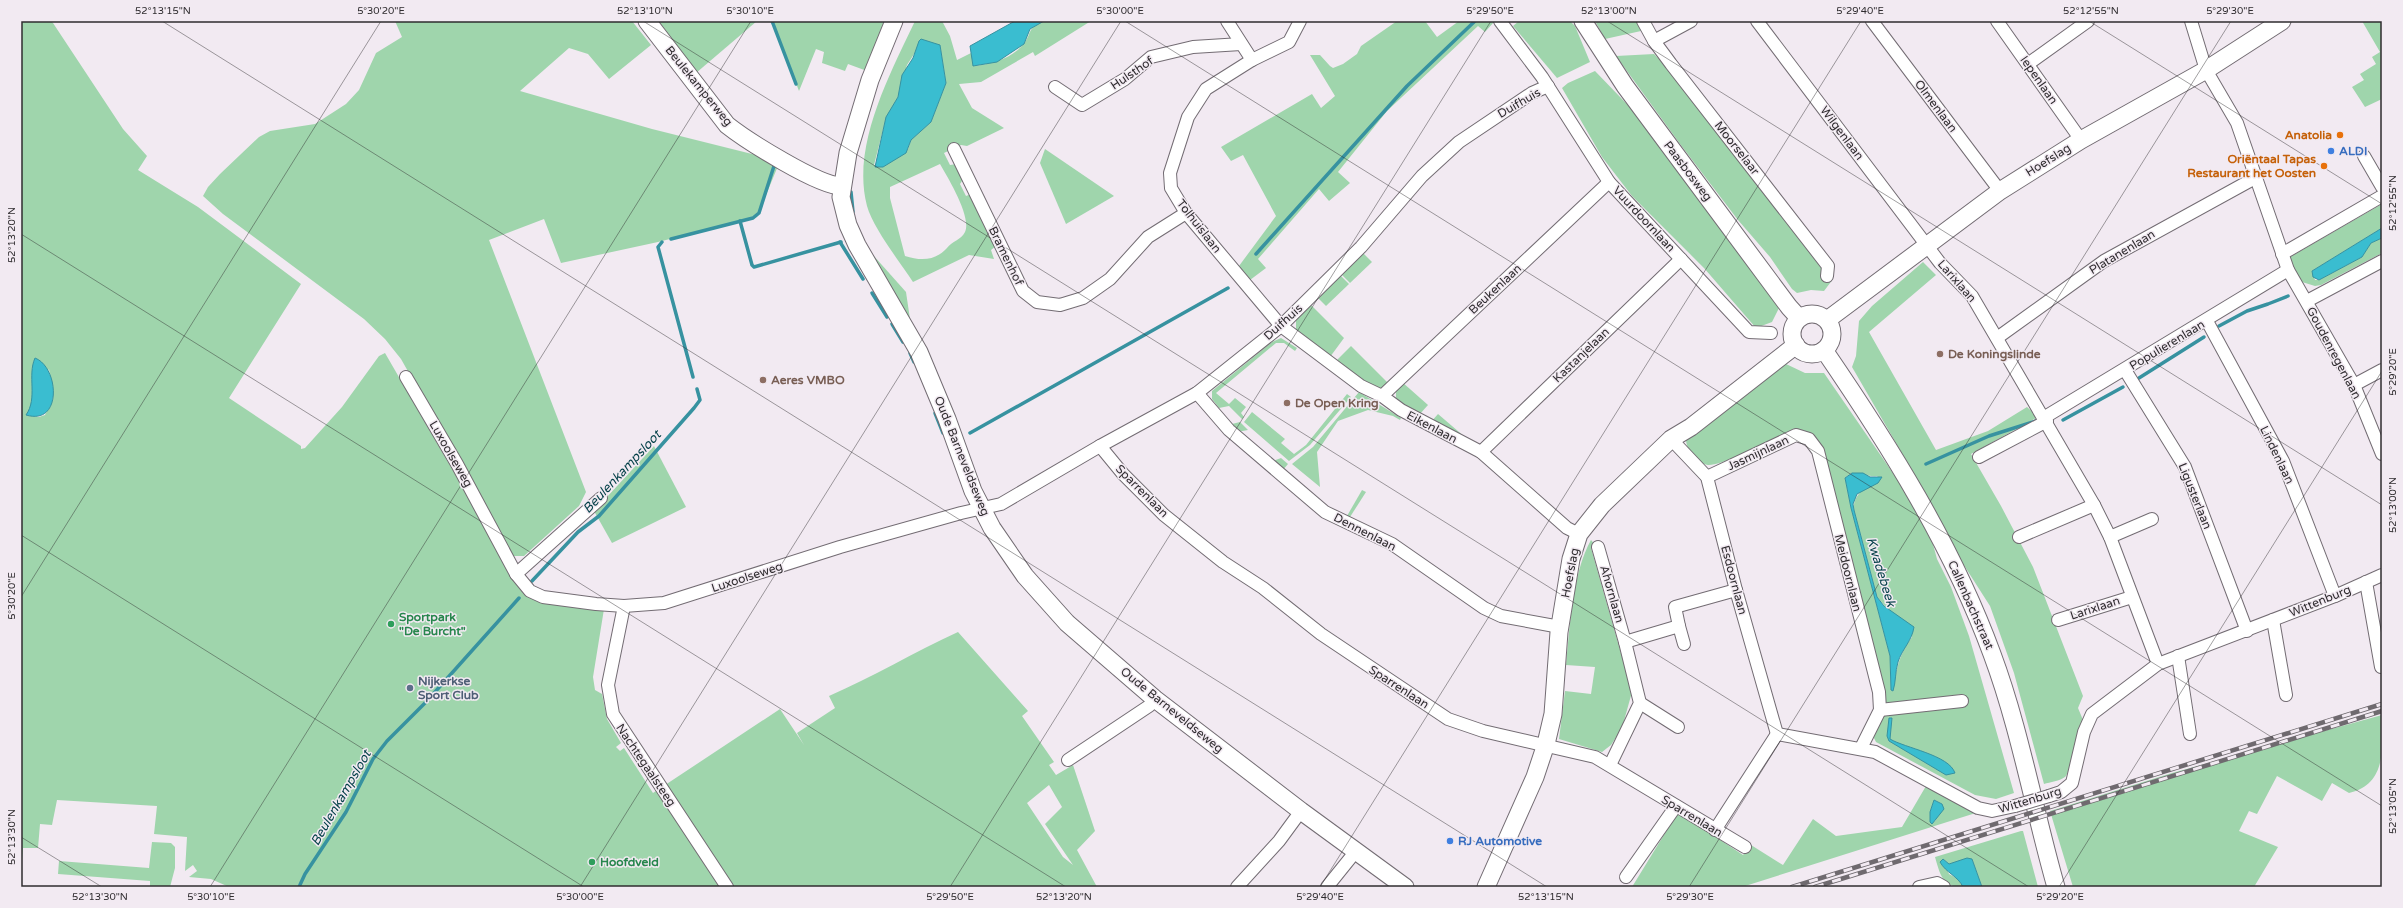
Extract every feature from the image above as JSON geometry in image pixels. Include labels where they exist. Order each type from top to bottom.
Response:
[{"type":"street","name":"Beulekamperweg","points":[[647,21],[727,124],[742,136],[793,165],[825,182],[842,186]]},
{"type":"street","name":"Oude Barneveldseweg","points":[[894,21],[870,80],[848,153],[841,197],[856,245],[919,352],[982,508],[992,528],[1025,576],[1067,623],[1155,700],[1301,811],[1405,887]]},
{"type":"street","points":[[1227,21],[1252,60]]},
{"type":"street","name":"Tolhuislaan","points":[[1281,326],[1186,213],[1171,188],[1164,172],[1188,117],[1206,89],[1252,60],[1289,42],[1300,21]]},
{"type":"street","name":"Paasbosweg","points":[[1583,21],[1625,86],[1789,307],[1799,318]]},
{"type":"street","name":"Moorselaar","points":[[1643,21],[1654,41],[1828,266],[1827,276]]},
{"type":"street","points":[[1654,41],[1691,21]]},
{"type":"street","name":"Wilgenlaan","points":[[1758,21],[1927,245]]},
{"type":"street","name":"Olmenlaan","points":[[1872,21],[2000,191]]},
{"type":"street","name":"Iepenlaan","points":[[1997,21],[2081,140]]},
{"type":"street","points":[[2028,64],[2088,21]]},
{"type":"street","name":"Goudenregenlaan","points":[[2191,21],[2206,70],[2237,123],[2288,270],[2354,385],[2382,454]]},
{"type":"street","name":"Hoefslag","points":[[1827,320],[2000,191],[2081,140],[2206,70],[2282,21]]},
{"type":"street","points":[[1503,22],[1545,81]]},
{"type":"street","name":"Hulsthof","points":[[1055,87],[1082,105],[1125,79],[1152,57],[1194,47],[1241,44]]},
{"type":"street","name":"Vuurdoornlaan","points":[[1545,81],[1608,182],[1749,332],[1771,333]]},
{"type":"street","name":"Duifhuis","points":[[982,508],[1001,504],[1100,446],[1197,393],[1281,326],[1362,247],[1422,176],[1458,142],[1532,93],[1545,81]]},
{"type":"street","name":"Bramenhof","points":[[954,149],[1023,291],[1037,302],[1060,305],[1083,298],[1110,279],[1148,237],[1186,213]]},
{"type":"street","points":[[2364,156],[2382,187]]},
{"type":"street","name":"Platanenlaan","points":[[1997,338],[2104,261],[2255,178]]},
{"type":"street","name":"Beukenlaan","points":[[1382,396],[1608,182]]},
{"type":"street","points":[[2282,254],[2382,196]]},
{"type":"street","name":"Larixlaan","points":[[1927,245],[1940,263],[1972,296],[2046,419],[2094,505],[2110,537],[2158,664]]},
{"type":"street","name":"Kastanjelaan","points":[[1481,452],[1681,259]]},
{"type":"street","points":[[2307,302],[2382,261]]},
{"type":"street","name":"Populierenlaan","points":[[2046,419],[2288,270]]},
{"type":"street","points":[[1814,313],[1827,320],[1833,332],[1829,345],[1824,350],[1812,354],[1800,350],[1796,346],[1792,331],[1799,318],[1814,313]]},
{"type":"street","name":"Lindenlaan","points":[[2207,321],[2283,461],[2335,596]]},
{"type":"street","name":"Eikenlaan","points":[[1281,326],[1361,386],[1382,396],[1401,410],[1481,452],[1567,528],[1579,534]]},
{"type":"street","name":"Hoefslag","points":[[1486,887],[1532,783],[1546,744],[1553,714],[1560,627],[1571,560],[1579,534],[1602,505],[1671,439],[1691,427],[1796,346]]},
{"type":"street","name":"Callenbachstraat","points":[[1824,350],[1858,400],[1915,494],[1973,605],[2006,696],[2056,887]]},
{"type":"street","name":"Ligusterlaan","points":[[2125,370],[2185,467],[2247,631]]},
{"type":"street","points":[[2354,385],[2382,370]]},
{"type":"street","name":"Luxoolseweg","points":[[406,377],[457,464],[516,574],[522,584],[536,595],[624,606],[664,603],[840,547],[982,508]]},
{"type":"street","name":"Dennenlaan","points":[[1197,393],[1229,430],[1326,512],[1392,544],[1484,608],[1501,616],[1560,627]]},
{"type":"street","points":[[1979,457],[2046,419]]},
{"type":"street","name":"Jasmijnlaan","points":[[1707,477],[1796,435],[1809,439]]},
{"type":"street","name":"Esdoornlaan","points":[[1671,439],[1707,477],[1736,590],[1777,734]]},
{"type":"street","name":"Meidoornlaan","points":[[1809,439],[1818,451],[1879,692],[1880,710],[1862,748]]},
{"type":"street","name":"Sparrenlaan","points":[[1100,446],[1123,474],[1170,519],[1223,562],[1263,588],[1321,634],[1448,719],[1483,730],[1595,757],[1745,847]]},
{"type":"street","points":[[516,574],[601,498]]},
{"type":"street","points":[[2019,537],[2094,505]]},
{"type":"street","points":[[2110,537],[2152,520]]},
{"type":"street","name":"Ahornlaan","points":[[1598,547],[1625,642],[1640,703]]},
{"type":"street","name":"Wittenburg","points":[[1777,734],[1846,748],[1862,748],[1875,752],[1978,808],[1992,811],[2015,806],[2061,792],[2072,783],[2084,732],[2092,714],[2158,664],[2247,631],[2335,596],[2382,575]]},
{"type":"street","name":"Wittenburg","points":[[2366,582],[2381,667]]},
{"type":"street","points":[[1684,644],[1675,607],[1736,590]]},
{"type":"street","name":"Larixlaan","points":[[2058,620],[2132,597]]},
{"type":"street","name":"Nachtegaalsteeg","points":[[624,606],[608,685],[613,714],[727,887]]},
{"type":"street","points":[[2273,620],[2286,695]]},
{"type":"street","points":[[1625,642],[1679,626]]},
{"type":"street","points":[[2178,656],[2190,734]]},
{"type":"street","points":[[1068,760],[1149,706],[1155,700]]},
{"type":"street","points":[[1880,710],[1962,701]]},
{"type":"street","points":[[1610,765],[1640,703],[1678,727]]},
{"type":"street","points":[[1715,830],[1777,734]]},
{"type":"street","points":[[1626,877],[1676,806]]},
{"type":"street","points":[[1238,887],[1279,841],[1301,811]]},
{"type":"street","points":[[1327,887],[1356,851]]},
{"type":"street","points":[[1919,887],[1937,883],[1944,887]]},
{"type":"green space","points":[[1059,20],[1091,21],[1035,56],[1033,52],[981,82],[959,84],[972,108],[1004,128],[967,146],[961,145],[944,153],[950,165],[957,164],[964,178],[960,184],[966,196],[971,194],[996,246],[991,250],[994,259],[969,255],[913,282],[887,245],[870,215],[863,183],[864,159],[876,111],[885,87],[915,21],[942,21],[950,36],[957,60],[971,53],[974,66],[995,62],[1009,56],[1020,48],[1032,29],[1037,24],[1042,22]],"holes":[[[940,45],[946,83],[931,122],[911,140],[908,149],[883,167],[874,165],[885,122],[900,93],[907,65],[916,51]],[[940,164],[962,208],[965,217],[965,232],[961,237],[933,258],[917,259],[905,256],[890,198],[890,187]]]},
{"type":"green space","name":"Sportpark \"De Burcht\"","points":[[21,21],[51,21],[123,129],[147,156],[138,170],[198,207],[301,284],[229,398],[301,446],[301,449],[305,448],[342,407],[379,356],[385,353],[521,588],[604,609],[593,677],[595,690],[602,694],[607,719],[621,743],[616,747],[620,751],[624,748],[653,793],[780,709],[804,745],[797,733],[835,708],[829,696],[862,681],[958,632],[1028,711],[1022,716],[1054,762],[1049,765],[1056,775],[1073,765],[1095,831],[1077,850],[1097,887],[299,887],[307,869],[297,887],[229,887],[211,879],[189,877],[197,871],[193,865],[185,871],[187,837],[154,834],[157,806],[57,800],[52,825],[40,824],[38,848],[23,848],[21,873]],"holes":[[[49,369],[53,398],[45,415],[39,417],[27,415]],[[1049,785],[1062,807],[1045,824],[1073,865],[1063,857],[1027,803]]]},
{"type":"green space","points":[[395,21],[632,21],[651,45],[609,79],[588,54],[569,48],[520,91],[652,129],[780,161],[757,217],[658,242],[561,263],[544,219],[489,240],[586,492],[579,506],[524,556],[513,556],[401,359],[385,339],[364,319],[223,214],[203,196],[208,187],[220,174],[259,137],[270,131],[315,124],[346,104],[359,90],[376,53],[402,37]]},
{"type":"green space","points":[[657,21],[757,21],[696,73]]},
{"type":"green space","points":[[772,21],[888,21],[867,71],[848,64],[845,71],[822,63],[824,52],[816,49],[799,91]]},
{"type":"green space","points":[[1397,21],[1425,21],[1437,37],[1459,21],[1494,22],[1485,32],[1478,26],[1387,111],[1338,172],[1350,183],[1329,201],[1319,189],[1258,259],[1266,268],[1250,280],[1239,266],[1276,216],[1243,155],[1231,161],[1221,147],[1312,94],[1321,108],[1335,96],[1310,55],[1320,55],[1333,68],[1343,64],[1357,54],[1361,46]]},
{"type":"green space","points":[[1519,21],[1570,21],[1575,26],[1590,62],[1557,78],[1513,26]]},
{"type":"green space","points":[[1595,21],[1636,21],[1641,31],[1605,39]]},
{"type":"green space","points":[[2362,21],[2382,21],[2382,99],[2365,107],[2352,87],[2364,80],[2360,74],[2376,64],[2372,57],[2380,52]]},
{"type":"green space","points":[[1654,54],[1672,72],[1833,279],[1824,291],[1811,290],[1797,293],[1792,289],[1770,257],[1738,220],[1680,144],[1616,56]]},
{"type":"green space","points":[[1595,71],[1648,126],[1780,306],[1772,322],[1756,328],[1704,268],[1632,196],[1602,157],[1562,88],[1568,83]]},
{"type":"green space","points":[[1045,149],[1114,196],[1066,224],[1040,163]]},
{"type":"green space","points":[[2382,204],[2382,228],[2312,271],[2315,280],[2319,280],[2362,257],[2371,243],[2382,238],[2382,253],[2321,285],[2315,286],[2302,282],[2292,265],[2290,257]]},
{"type":"green space","points":[[865,246],[906,292],[911,326]]},
{"type":"green space","points":[[1363,253],[1372,262],[1350,283],[1341,274]]},
{"type":"green space","points":[[1923,262],[1936,275],[1869,332],[1936,450],[1988,431],[2027,407],[2038,417],[1971,454],[2001,506],[2033,567],[2083,696],[2078,708],[2083,720],[2067,774],[2060,780],[2044,784],[2014,673],[1990,606],[1951,545],[1907,462],[1852,367],[1856,356],[1859,321],[1872,306]]},
{"type":"green space","points":[[1340,275],[1349,284],[1326,306],[1317,297]]},
{"type":"green space","points":[[1311,305],[1344,338],[1330,357],[1296,330],[1296,319]]},
{"type":"green space","points":[[1281,338],[1297,348],[1295,351],[1284,343],[1276,343],[1216,393],[1229,404],[1235,398],[1246,407],[1241,413],[1244,417],[1242,419],[1229,406],[1219,408],[1212,399],[1212,391],[1272,342]]},
{"type":"green space","points":[[1351,346],[1389,384],[1381,388],[1372,387],[1336,361]]},
{"type":"green space","points":[[1786,364],[1805,373],[1824,373],[1897,479],[1931,537],[1937,559],[1951,587],[1969,636],[2014,793],[1996,799],[1975,795],[1876,742],[1873,736],[1883,714],[1965,705],[1963,694],[1883,706],[1811,436],[1805,431],[1795,430],[1725,461],[1708,465],[1700,462],[1692,455],[1686,443],[1686,439]],"holes":[[[1851,473],[1878,476],[1858,495],[1854,504],[1854,510],[1877,597],[1912,637],[1899,662],[1893,691],[1891,690],[1890,656],[1851,508],[1845,478]]]},
{"type":"green space","points":[[1402,382],[1428,405],[1419,415],[1396,400],[1396,389]]},
{"type":"green space","points":[[1359,392],[1401,418],[1400,420],[1393,416],[1368,410],[1338,421],[1317,452],[1320,487],[1292,464],[1313,447]]},
{"type":"green space","points":[[1347,394],[1351,397],[1310,445],[1289,461],[1244,422],[1252,412],[1285,439],[1281,443],[1294,454],[1306,445]]},
{"type":"green space","points":[[1438,414],[1466,438],[1431,422]]},
{"type":"green space","points":[[1240,422],[1248,430],[1237,432],[1232,424]]},
{"type":"green space","points":[[654,446],[686,507],[612,543],[594,511]]},
{"type":"green space","points":[[1281,458],[1288,464],[1282,471],[1273,461]]},
{"type":"green space","points":[[1362,490],[1366,492],[1350,517],[1347,516]]},
{"type":"green space","points":[[1591,540],[1596,546],[1591,548],[1632,692],[1622,728],[1611,745],[1602,752],[1559,739],[1565,691],[1591,694],[1595,667],[1566,665],[1576,584],[1580,568]]},
{"type":"green space","points":[[2382,715],[2382,751],[2377,773],[2371,781],[2362,788],[2349,793],[2332,783],[2322,801],[2277,776],[2257,814],[2249,811],[2239,831],[2278,847],[2254,887],[2073,887],[2050,811],[2172,773]]},
{"type":"green space","points":[[1926,786],[1982,811],[1742,887],[1632,887],[1678,812],[1743,855],[1751,845],[1783,865],[1813,819],[1836,836],[1902,827]],"holes":[[[1934,800],[1942,804],[1935,821],[1930,822],[1930,812]]]},
{"type":"green space","points":[[2023,831],[2038,887],[1982,887],[1972,859],[1949,864],[1943,859],[1949,874],[1958,879],[1963,887],[1950,885],[1943,878],[1935,857]]},
{"type":"green space","points":[[152,842],[171,843],[175,847],[175,868],[170,887],[150,887],[150,881],[58,874],[59,861],[149,868]]},
{"type":"water","points":[[1015,21],[1044,21],[1030,29],[1024,44],[997,62],[973,66],[970,46]]},
{"type":"water","points":[[921,39],[940,45],[946,83],[931,122],[911,140],[906,153],[883,167],[875,167],[886,117],[898,97],[902,75],[913,58]]},
{"type":"water","points":[[2382,228],[2382,238],[2371,243],[2362,257],[2319,280],[2313,277],[2312,271]]},
{"type":"water","points":[[35,358],[43,363],[49,372],[53,394],[51,404],[46,412],[38,416],[26,415],[30,408],[32,394],[32,372]]},
{"type":"water","points":[[1852,473],[1863,473],[1870,477],[1882,477],[1878,483],[1857,494],[1853,504],[1854,510],[1877,597],[1884,606],[1914,627],[1911,637],[1898,662],[1893,691],[1891,690],[1890,656],[1851,508],[1845,478]]},
{"type":"water","points":[[1889,718],[1892,718],[1890,739],[1944,761],[1955,773],[1946,775],[1889,741],[1887,736]]},
{"type":"water","points":[[1934,800],[1942,804],[1944,809],[1932,824],[1930,822],[1930,812]]},
{"type":"water","points":[[1967,858],[1972,859],[1982,887],[1963,887],[1961,883],[1945,869],[1940,862],[1943,859],[1949,864]]},
{"type":"waterway","name":"Beulenkampsloot","points":[[772,21],[796,84]]},
{"type":"waterway","points":[[1256,254],[1407,86],[1475,21]]},
{"type":"waterway","name":"Beulenkampsloot","points":[[671,239],[753,218],[759,213],[774,166]]},
{"type":"waterway","points":[[851,192],[853,212]]},
{"type":"waterway","points":[[740,221],[752,265],[754,267],[841,242]]},
{"type":"waterway","name":"Beulenkampsloot","points":[[662,242],[658,247],[693,377]]},
{"type":"waterway","points":[[840,242],[863,279]]},
{"type":"waterway","points":[[970,433],[1228,288]]},
{"type":"waterway","points":[[872,293],[887,317]]},
{"type":"waterway","name":"Kwadebeek","points":[[2219,326],[2247,311],[2288,296]]},
{"type":"waterway","points":[[892,324],[903,342]]},
{"type":"waterway","name":"Kwadebeek","points":[[2139,378],[2204,337]]},
{"type":"waterway","points":[[910,353],[914,362]]},
{"type":"waterway","name":"Kwadebeek","points":[[2063,420],[2123,387]]},
{"type":"waterway","name":"Beulenkampsloot","points":[[532,581],[578,532],[599,516],[694,408],[700,400],[697,389]]},
{"type":"waterway","points":[[935,413],[943,433]]},
{"type":"waterway","name":"Kwadebeek","points":[[1926,464],[1989,436],[2036,421]]},
{"type":"waterway","name":"Beulenkampsloot","points":[[299,887],[305,874],[346,812],[373,759],[387,741],[426,702],[519,598]]},
{"type":"railway","points":[[1792,887],[2382,704]]},
{"type":"railway","points":[[1815,887],[2382,711]]},
{"type":"place","name":"Anatolia","points":[[2340,135]]},
{"type":"place","name":"ALDI","points":[[2331,151]]},
{"type":"place","name":"Oriëntaal Tapas Restaurant het Oosten","points":[[2324,166]]},
{"type":"place","name":"De Koningslinde","points":[[1940,354]]},
{"type":"place","name":"Aeres VMBO","points":[[763,380]]},
{"type":"place","name":"De Open Kring","points":[[1287,403]]},
{"type":"place","name":"Sportpark \"De Burcht\"","points":[[391,624]]},
{"type":"place","name":"Nijkerkse Sport Club","points":[[410,688]]},
{"type":"place","name":"RJ Automotive","points":[[1450,841]]},
{"type":"place","name":"Hoofdveld","points":[[592,862]]}]
